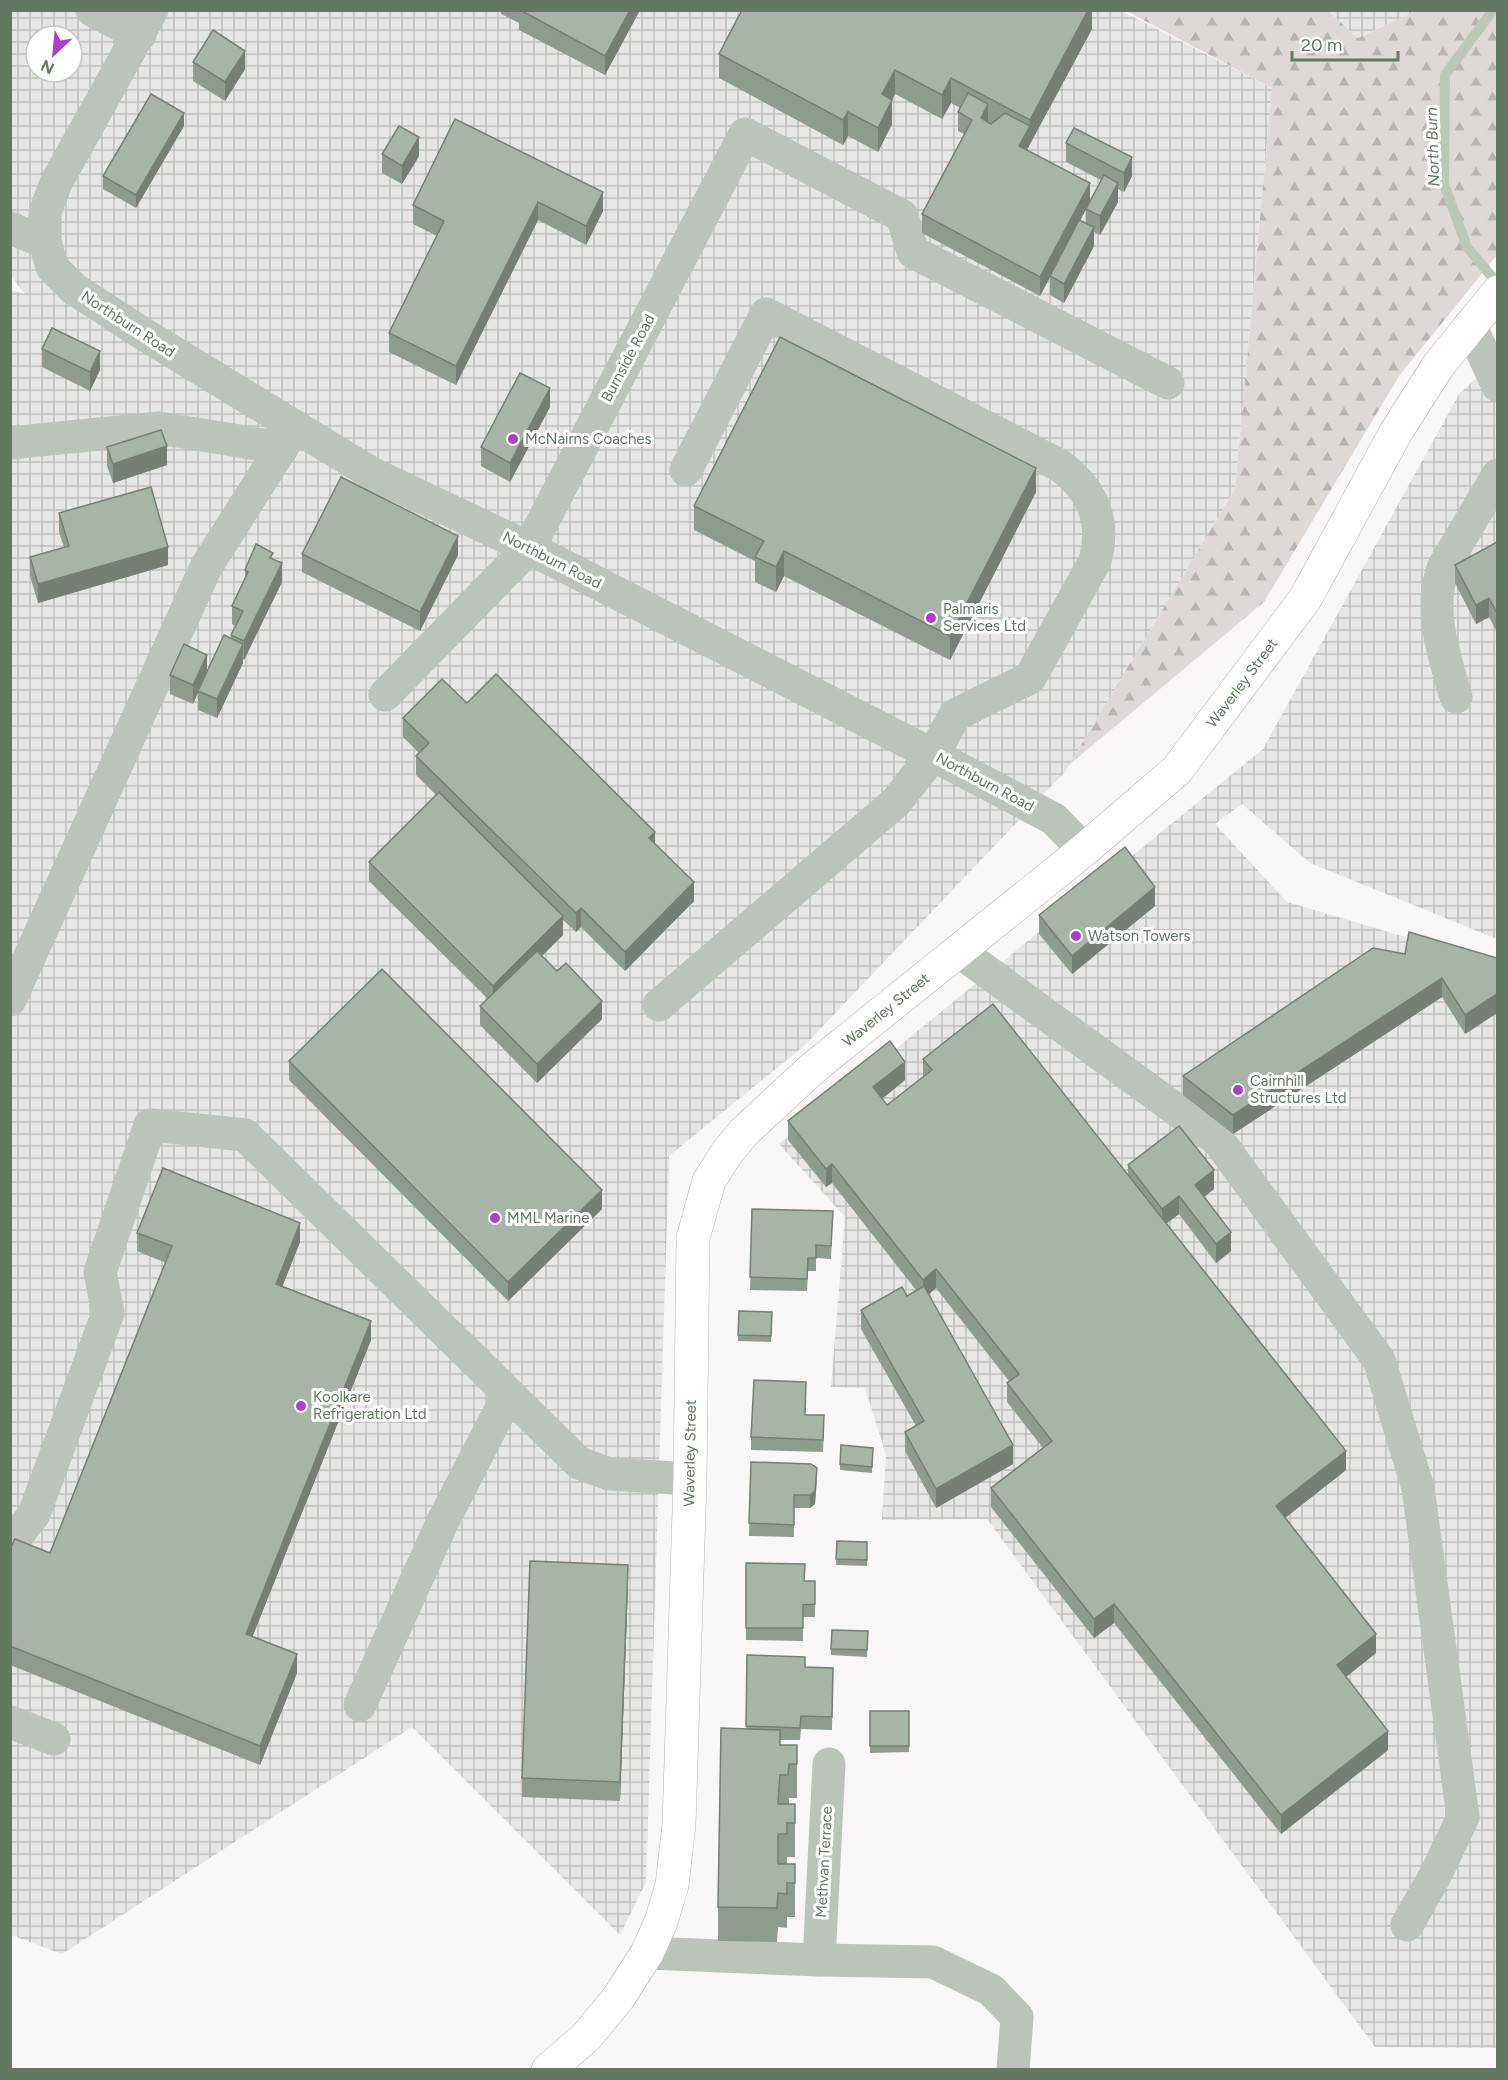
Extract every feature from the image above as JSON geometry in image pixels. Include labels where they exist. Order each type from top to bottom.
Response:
[{"type":"main road","name":"Waverley Street","points":[[548,2070],[587,2036],[618,1997],[647,1953],[662,1922],[672,1885],[679,1825],[690,1479],[693,1238],[709,1181],[744,1131],[813,1068],[960,952],[1177,770],[1305,599],[1396,432],[1438,366],[1486,306]]},
{"type":"street","points":[[92,10],[146,23]]},
{"type":"street","name":"Northburn Road","points":[[146,23],[56,183],[45,212],[45,242],[52,267],[74,289],[145,335],[288,437],[373,474],[528,548],[933,755],[1054,819],[1084,850]]},
{"type":"street","name":"Burnside Road","points":[[385,695],[528,548],[746,134],[902,216],[913,252],[1168,383]]},
{"type":"street","points":[[10,228],[45,242]]},
{"type":"street","points":[[1486,306],[1497,386]]},
{"type":"street","points":[[659,1005],[896,802],[933,755],[955,716],[1030,678],[1095,561],[1099,546],[1094,506],[1084,487],[1072,474],[1059,465],[766,314],[686,470]]},
{"type":"street","points":[[10,443],[159,428],[288,437],[206,567],[10,1000]]},
{"type":"street","points":[[1456,697],[1439,629],[1438,581],[1444,566],[1478,512],[1497,475]]},
{"type":"street","points":[[960,952],[1218,1140],[1379,1360],[1418,1488],[1463,1817],[1436,1874],[1407,1925]]},
{"type":"street","points":[[10,1545],[34,1514],[108,1313],[100,1272],[150,1125],[246,1135],[579,1463],[609,1474],[690,1479]]},
{"type":"street","points":[[360,1705],[442,1523],[508,1395]]},
{"type":"street","points":[[10,1722],[54,1739]]},
{"type":"street","name":"Methvan Terrace","points":[[819,1960],[829,1764]]},
{"type":"street","points":[[647,1953],[933,1962],[991,1990],[1017,2017],[1013,2070]]},
{"type":"shaded area","points":[[11,11],[1122,11],[1272,88],[1235,489],[1065,772],[804,1046],[669,1156],[646,1882],[620,1935],[412,1727],[62,1954],[11,1935],[10,290],[25,294],[11,276]]},
{"type":"shaded area","points":[[1328,11],[1416,11],[1358,38]]},
{"type":"shaded area","points":[[1497,359],[1497,939],[1310,863],[1242,804],[1215,824],[1287,902],[1497,964],[1497,2048],[1375,2047],[987,1519],[882,1520],[886,1455],[865,1388],[831,1387],[845,1217],[779,1144],[1263,749],[1459,394]]},
{"type":"green space","points":[[1126,11],[1328,11],[1358,38],[1416,11],[1497,11],[1497,255],[1399,376],[1264,602],[1069,765],[1235,489],[1272,88]]},
{"type":"building","points":[[520,10],[630,10],[605,56]]},
{"type":"building","points":[[742,10],[1088,10],[1030,120],[951,78],[942,95],[895,70],[882,94],[892,100],[878,128],[848,112],[843,120],[719,54]]},
{"type":"building","points":[[213,30],[245,51],[225,82],[193,62]]},
{"type":"building","points":[[968,93],[988,104],[981,118],[991,124],[1005,113],[1030,126],[1019,146],[1090,183],[1040,277],[922,214],[972,120],[958,112]]},
{"type":"building","points":[[151,94],[184,113],[136,195],[103,176]]},
{"type":"building","points":[[455,119],[603,192],[586,226],[538,202],[456,366],[389,333],[444,221],[413,205]]},
{"type":"building","points":[[399,126],[419,137],[402,166],[382,154]]},
{"type":"building","points":[[1074,128],[1132,157],[1124,173],[1066,143]]},
{"type":"building","points":[[1104,175],[1118,183],[1100,216],[1086,209]]},
{"type":"building","points":[[1079,220],[1094,227],[1064,284],[1050,276]]},
{"type":"building","points":[[52,328],[100,351],[90,372],[42,349]]},
{"type":"building","points":[[780,337],[1036,468],[950,636],[784,551],[776,567],[755,557],[764,541],[694,506]]},
{"type":"building","points":[[520,373],[550,388],[510,463],[481,447]]},
{"type":"building","points":[[161,430],[167,446],[113,464],[107,447]]},
{"type":"building","points":[[341,477],[458,536],[420,612],[302,554]]},
{"type":"building","points":[[151,487],[168,547],[38,584],[30,557],[69,546],[59,513]]},
{"type":"building","points":[[1497,542],[1497,613],[1489,598],[1476,605],[1455,565]]},
{"type":"building","points":[[256,544],[273,553],[270,558],[282,563],[244,641],[231,635],[243,611],[232,606],[248,572],[245,570]]},
{"type":"building","points":[[224,635],[243,644],[217,699],[198,691]]},
{"type":"building","points":[[184,644],[207,655],[193,685],[170,675]]},
{"type":"building","points":[[496,674],[655,832],[649,838],[694,882],[625,952],[581,908],[576,913],[416,756],[429,743],[403,718],[442,679],[467,703]]},
{"type":"building","points":[[439,792],[563,916],[493,986],[369,862]]},
{"type":"building","points":[[1125,847],[1155,887],[1072,956],[1039,915]]},
{"type":"building","points":[[1409,932],[1497,958],[1497,994],[1465,1015],[1442,978],[1233,1115],[1183,1076],[1373,948],[1405,954]]},
{"type":"building","points":[[537,951],[557,971],[566,963],[602,1001],[537,1064],[480,1006]]},
{"type":"building","points":[[382,969],[602,1190],[508,1282],[289,1061]]},
{"type":"building","points":[[993,1004],[1346,1451],[1276,1506],[1376,1634],[1337,1665],[1388,1731],[1281,1815],[1114,1604],[1094,1619],[991,1488],[1052,1441],[1007,1383],[1019,1374],[936,1269],[923,1280],[832,1164],[826,1169],[788,1121],[890,1041],[905,1062],[873,1087],[887,1105],[932,1070],[923,1059]]},
{"type":"building","points":[[1179,1126],[1214,1170],[1195,1185],[1231,1232],[1216,1244],[1179,1196],[1162,1209],[1128,1165]]},
{"type":"building","points":[[163,1168],[300,1223],[276,1284],[371,1321],[246,1634],[297,1654],[260,1746],[10,1646],[10,1549],[15,1539],[50,1553],[172,1246],[137,1233]]},
{"type":"building","points":[[752,1209],[833,1211],[831,1246],[816,1245],[816,1258],[808,1258],[807,1279],[750,1277]]},
{"type":"building","points":[[924,1286],[1013,1445],[936,1489],[905,1432],[924,1421],[861,1310],[902,1287],[907,1296]]},
{"type":"building","points":[[739,1311],[772,1312],[771,1336],[738,1335]]},
{"type":"building","points":[[754,1380],[806,1382],[805,1415],[824,1415],[823,1440],[751,1437]]},
{"type":"building","points":[[841,1445],[873,1448],[872,1467],[840,1464]]},
{"type":"building","points":[[751,1462],[811,1464],[817,1468],[815,1491],[810,1495],[794,1495],[794,1525],[749,1523]]},
{"type":"building","points":[[837,1541],[867,1542],[867,1560],[836,1559]]},
{"type":"building","points":[[530,1561],[628,1565],[620,1782],[522,1778]]},
{"type":"building","points":[[746,1563],[805,1564],[804,1581],[815,1581],[815,1604],[803,1605],[803,1628],[746,1628]]},
{"type":"building","points":[[832,1630],[868,1631],[867,1650],[831,1649]]},
{"type":"building","points":[[747,1655],[805,1657],[805,1667],[833,1668],[832,1717],[801,1716],[800,1728],[746,1726]]},
{"type":"building","points":[[870,1711],[909,1711],[909,1746],[870,1746]]},
{"type":"building","points":[[721,1728],[780,1730],[780,1745],[797,1745],[797,1764],[789,1764],[788,1775],[780,1775],[778,1804],[795,1804],[795,1823],[787,1823],[787,1834],[778,1834],[778,1864],[795,1864],[795,1883],[787,1883],[787,1894],[778,1893],[777,1908],[718,1907]]},
{"type":"waterway","name":"North Burn","points":[[1493,10],[1445,75],[1444,184],[1467,247],[1498,284]]},
{"type":"place","name":"McNairns Coaches","points":[[513,439]]},
{"type":"place","name":"Palmaris Services Ltd","points":[[931,618]]},
{"type":"place","name":"Watson Towers","points":[[1076,936]]},
{"type":"place","name":"Cairnhill Structures Ltd","points":[[1238,1090]]},
{"type":"place","name":"MML Marine","points":[[495,1218]]},
{"type":"place","name":"Koolkare Refrigeration Ltd","points":[[301,1406]]}]
